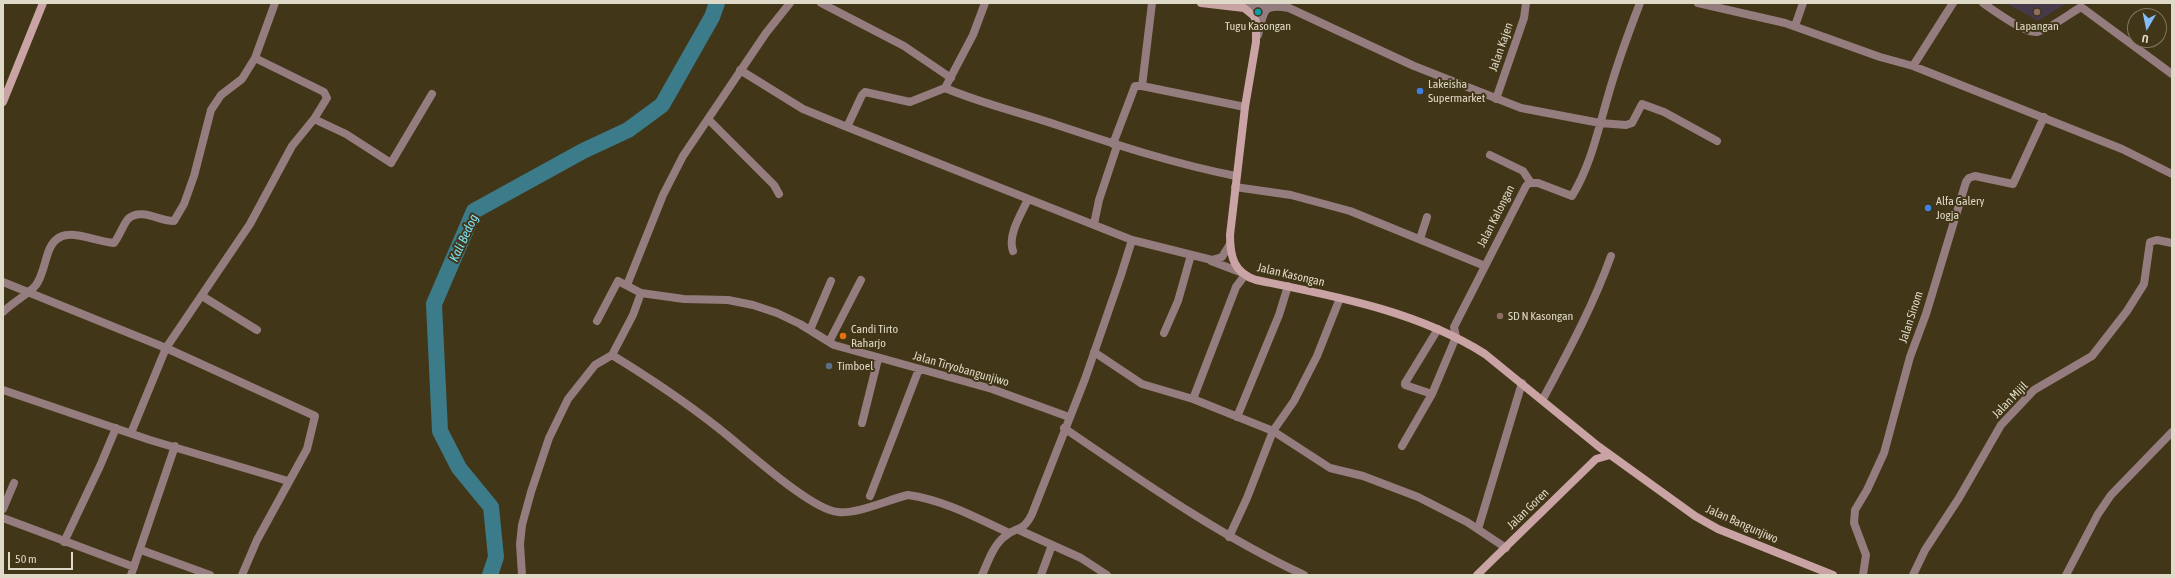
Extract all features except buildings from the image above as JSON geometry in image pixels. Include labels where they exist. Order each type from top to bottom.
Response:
[{"type":"main road","points":[[3,102],[43,3]]},
{"type":"main road","name":"Jalan Kasongan","points":[[1201,3],[1238,6],[1244,8],[1254,16],[1257,30],[1236,176],[1230,244],[1233,262],[1243,274],[1256,280],[1340,298],[1392,312],[1456,337],[1485,354],[1543,399],[1610,455]]},
{"type":"main road","points":[[1596,459],[1598,446]]},
{"type":"main road","name":"Jalan Goren","points":[[1477,575],[1596,459],[1610,455]]},
{"type":"main road","name":"Jalan Bangunjiwo","points":[[1610,455],[1709,524],[1833,575]]},
{"type":"street","points":[[3,312],[37,284],[51,244],[60,235],[70,234],[114,243],[120,235],[127,219],[134,215],[158,216],[174,221],[184,204],[194,176],[214,105],[221,95],[242,79],[255,58],[275,3]]},
{"type":"street","points":[[627,285],[663,195],[683,156],[740,70],[766,33],[790,3]]},
{"type":"street","points":[[821,3],[904,46],[951,78]]},
{"type":"street","points":[[847,127],[862,95],[865,92],[910,102],[945,88],[973,35],[985,3]]},
{"type":"street","points":[[1142,86],[1152,3]]},
{"type":"street","name":"Jalan Kajen","points":[[1496,99],[1524,18],[1526,3]]},
{"type":"street","points":[[1600,123],[1618,60],[1640,3]]},
{"type":"street","points":[[1698,3],[1795,26],[1880,57],[1950,78],[2122,149],[2172,174]]},
{"type":"street","points":[[1795,26],[1803,3]]},
{"type":"street","points":[[1913,66],[1953,3]]},
{"type":"street","points":[[1983,3],[1996,13],[2034,32],[2042,30],[2081,7],[2172,74]]},
{"type":"street","points":[[1256,42],[1266,9],[1273,5]]},
{"type":"street","points":[[1238,6],[1289,5],[1414,66],[1496,99],[1535,112],[1600,123],[1630,124],[1642,104],[1664,112],[1717,141]]},
{"type":"street","points":[[131,433],[166,348],[250,224],[292,146],[314,119],[326,100],[326,94],[255,58]]},
{"type":"street","points":[[740,70],[803,109],[847,127],[1132,240],[1205,259],[1243,274],[1236,287],[1193,399]]},
{"type":"street","points":[[1094,224],[1099,200],[1115,145],[1135,86],[1142,86],[1245,107]]},
{"type":"street","points":[[945,88],[983,104],[1056,125],[1184,166],[1236,176]]},
{"type":"street","points":[[314,119],[346,134],[391,163],[432,94]]},
{"type":"street","name":"Jalan Sinom","points":[[1863,575],[1866,555],[1854,523],[1855,510],[1867,490],[1884,453],[1910,357],[1926,314],[1966,182],[1969,178],[1975,176],[2013,184],[2044,117]]},
{"type":"street","points":[[708,119],[774,185],[779,194]]},
{"type":"street","name":"Jalan Kalongan","points":[[1402,446],[1432,394],[1456,337],[1454,327],[1526,186],[1531,183],[1572,196],[1588,165],[1600,123]]},
{"type":"street","points":[[1490,155],[1523,171],[1531,183]]},
{"type":"street","points":[[1235,187],[1291,195],[1350,211],[1485,266]]},
{"type":"street","points":[[1012,251],[1011,244],[1013,234],[1028,199]]},
{"type":"street","points":[[1420,239],[1427,217]]},
{"type":"street","points":[[982,575],[998,543],[1010,533],[1019,530],[1027,524],[1032,514],[1094,352],[1132,240]]},
{"type":"street","name":"Jalan Mijil","points":[[1913,575],[1925,550],[1959,498],[2001,425],[2034,390],[2092,356],[2127,311],[2144,284],[2150,242],[2157,240],[2172,243]]},
{"type":"street","points":[[1205,259],[1218,260],[1226,254],[1230,244]]},
{"type":"street","points":[[1164,333],[1178,301],[1191,255]]},
{"type":"street","points":[[1543,399],[1585,320],[1600,287],[1611,256]]},
{"type":"street","points":[[828,342],[861,280]]},
{"type":"street","points":[[522,575],[521,530],[531,492],[549,438],[568,399],[595,365],[612,355],[633,315],[641,293],[618,281],[598,321]]},
{"type":"street","points":[[810,330],[831,281]]},
{"type":"street","points":[[3,282],[166,348],[316,416],[307,449],[288,481],[246,561],[242,575]]},
{"type":"street","points":[[1237,416],[1279,315],[1288,286]]},
{"type":"street","name":"Jalan Tiryobangunjiwo","points":[[641,293],[684,299],[728,300],[777,313],[810,330],[834,345],[878,359],[992,388],[1069,417]]},
{"type":"street","points":[[202,296],[257,330]]},
{"type":"street","points":[[1229,537],[1273,431],[1294,401],[1317,356],[1340,298]]},
{"type":"street","points":[[1432,394],[1405,385],[1405,383],[1438,329]]},
{"type":"street","points":[[1094,352],[1142,384],[1193,399],[1273,431],[1330,468],[1363,476],[1418,497],[1478,529],[1506,548]]},
{"type":"street","points":[[612,355],[641,372],[717,426],[774,474],[820,507],[831,511],[845,512],[908,495],[917,496],[956,509],[1010,533]]},
{"type":"street","points":[[862,423],[878,359]]},
{"type":"street","points":[[870,496],[919,369]]},
{"type":"street","points":[[1478,529],[1522,383]]},
{"type":"street","points":[[3,390],[131,433],[288,481]]},
{"type":"street","points":[[64,542],[100,466],[116,428]]},
{"type":"street","points":[[1064,428],[1229,537],[1284,567],[1304,575]]},
{"type":"street","points":[[2066,575],[2098,514],[2111,495],[2172,432]]},
{"type":"street","points":[[3,518],[133,571],[175,446]]},
{"type":"street","points":[[3,509],[14,483]]},
{"type":"street","points":[[1019,530],[1081,558],[1107,575]]},
{"type":"street","points":[[1041,575],[1052,545]]},
{"type":"street","points":[[141,550],[210,575]]},
{"type":"street","points":[[1278,575],[1284,567]]},
{"type":"shaded area","name":"Lapangan","points":[[2006,3],[2067,3],[2038,21]]},
{"type":"waterway","name":"Kali Bedog","points":[[490,575],[496,557],[491,507],[459,468],[440,431],[434,304],[474,211],[583,151],[628,130],[662,105],[712,17],[717,3]]},
{"type":"place","name":"Tugu Kasongan","points":[[1258,12]]},
{"type":"place","name":"Lapangan","points":[[2037,12]]},
{"type":"place","name":"Lakeisha Supermarket","points":[[1420,91]]},
{"type":"place","name":"Alfa Galery Jogja","points":[[1928,208]]},
{"type":"place","name":"SD N Kasongan","points":[[1500,316]]},
{"type":"place","name":"Candi Tirto Raharjo","points":[[843,336]]},
{"type":"place","name":"Timboel","points":[[829,366]]}]
